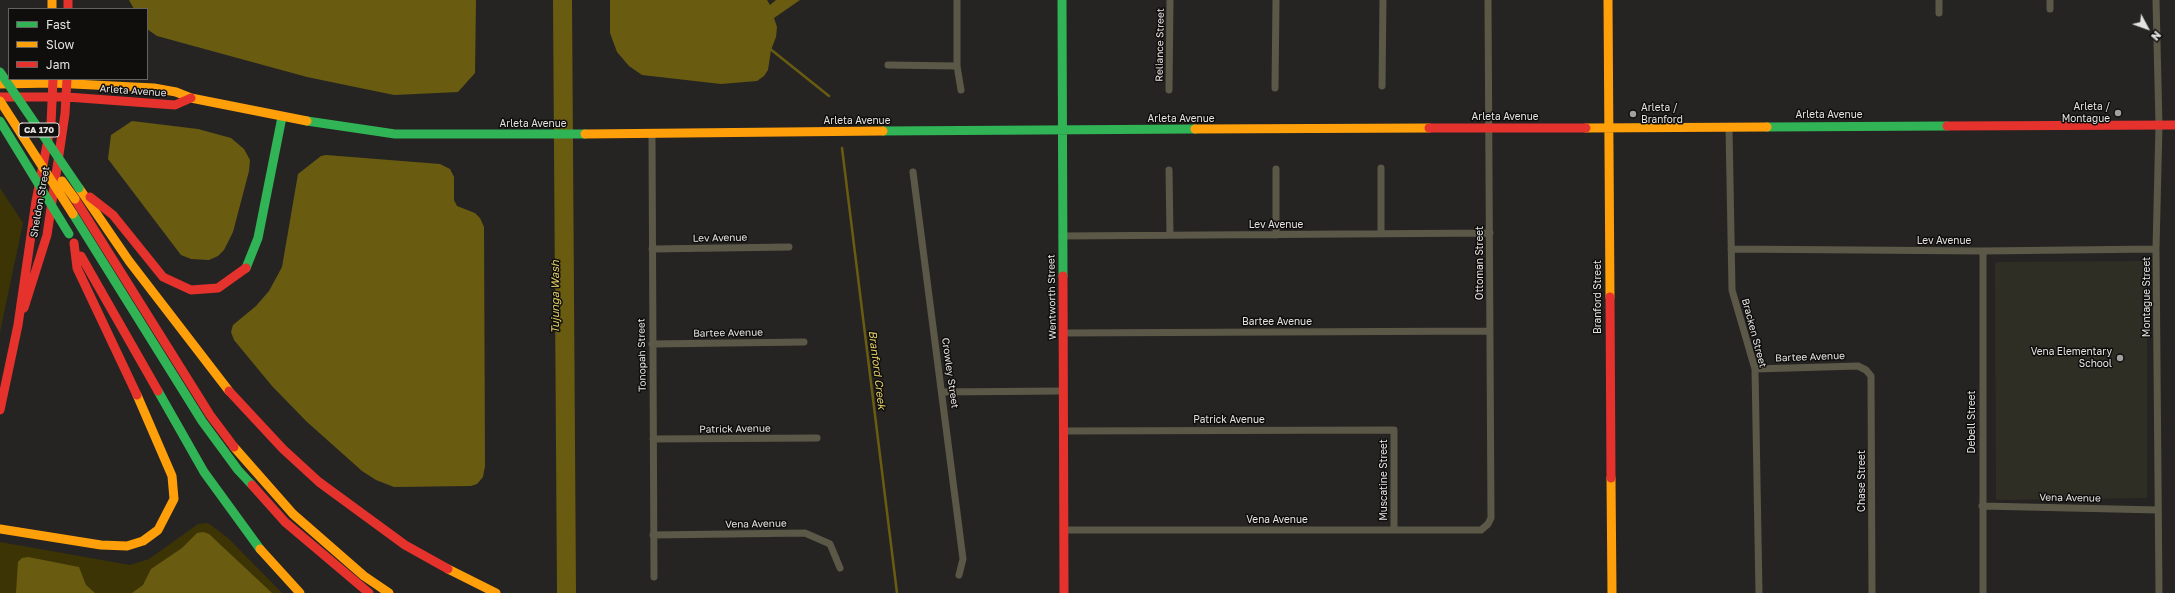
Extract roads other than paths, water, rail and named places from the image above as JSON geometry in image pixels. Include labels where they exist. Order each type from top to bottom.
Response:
[{"type":"main road","name":"Wentworth Street","points":[[1062,0],[1062,236],[1064,333],[1062,391],[1064,431],[1064,593]]},
{"type":"main road","name":"Branford Street","points":[[1608,0],[1612,593]]},
{"type":"main road","name":"CA 170","points":[[0,72],[79,188]]},
{"type":"main road","name":"Sheldon Street","points":[[0,410],[18,325],[31,233],[50,124],[53,81]]},
{"type":"main road","name":"Arleta Avenue","points":[[0,84],[67,81],[154,88],[176,92],[191,98],[282,117],[395,134],[548,135],[1729,126],[2175,125]]},
{"type":"main road","name":"Sheldon Street","points":[[18,325],[47,234],[67,97],[67,81]]},
{"type":"main road","points":[[0,91],[75,199],[210,415],[247,463],[293,514],[364,576],[389,593]]},
{"type":"main road","name":"Arleta Avenue","points":[[0,97],[53,96],[175,105],[191,98]]},
{"type":"main road","points":[[0,101],[73,214],[202,421],[238,470],[285,522],[369,593]]},
{"type":"main road","points":[[79,188],[113,215],[163,277],[191,290],[218,288],[245,270],[258,238],[282,117]]},
{"type":"main road","name":"CA 170","points":[[0,121],[74,243]]},
{"type":"main road","points":[[79,188],[129,260],[206,363],[243,408],[283,449],[319,482],[405,545],[456,574],[496,593]]},
{"type":"main road","points":[[74,243],[204,472],[256,545],[300,593]]},
{"type":"main road","points":[[0,529],[101,545],[127,546],[143,541],[158,530],[174,499],[172,476],[125,366],[78,268],[74,243]]},
{"type":"street","points":[[957,0],[957,66],[961,90]]},
{"type":"street","name":"Reliance Street","points":[[1169,90],[1170,0]]},
{"type":"street","points":[[1275,88],[1276,0]]},
{"type":"street","points":[[1382,86],[1383,0]]},
{"type":"street","name":"Ottoman Street","points":[[1488,0],[1491,518],[1488,524]]},
{"type":"street","points":[[1939,0],[1939,13]]},
{"type":"street","points":[[2050,0],[2050,9]]},
{"type":"street","name":"Montague Street","points":[[2156,0],[2159,125],[2156,249],[2159,593]]},
{"type":"street","points":[[888,65],[957,66]]},
{"type":"street","name":"Bracken Street","points":[[1729,126],[1732,290],[1754,369],[1759,593]]},
{"type":"street","name":"Tonopah Street","points":[[652,134],[654,577]]},
{"type":"street","points":[[1381,168],[1382,234]]},
{"type":"street","points":[[1276,169],[1276,235]]},
{"type":"street","points":[[1169,170],[1170,235]]},
{"type":"street","name":"Crowley Street","points":[[913,172],[963,559],[959,575]]},
{"type":"street","name":"Lev Avenue","points":[[1062,236],[1490,233]]},
{"type":"street","name":"Lev Avenue","points":[[652,249],[789,247]]},
{"type":"street","name":"Lev Avenue","points":[[1731,249],[1983,251],[2156,249]]},
{"type":"street","name":"Debell Street","points":[[1983,251],[1983,593]]},
{"type":"street","name":"Bartee Avenue","points":[[1064,333],[1490,331]]},
{"type":"street","name":"Bartee Avenue","points":[[652,344],[804,342]]},
{"type":"street","name":"Bartee Avenue","points":[[1754,369],[1858,366],[1866,370]]},
{"type":"street","name":"Chase Street","points":[[1866,370],[1871,376],[1872,593]]},
{"type":"street","points":[[942,392],[1062,391]]},
{"type":"street","name":"Patrick Avenue","points":[[1064,431],[1394,430]]},
{"type":"street","name":"Muscatine Street","points":[[1394,430],[1394,530]]},
{"type":"street","name":"Patrick Avenue","points":[[653,440],[817,438]]},
{"type":"street","name":"Vena Avenue","points":[[1982,506],[2158,510]]},
{"type":"street","name":"Vena Avenue","points":[[1064,530],[1481,530],[1488,524]]},
{"type":"street","name":"Vena Avenue","points":[[654,535],[805,533],[830,544],[840,568]]},
{"type":"water","points":[[129,0],[476,0],[475,73],[458,92],[394,95],[307,77],[157,36],[148,30],[148,8],[133,8]]},
{"type":"water","name":"Tujunga Wash","points":[[553,0],[572,0],[576,593],[557,593]]},
{"type":"water","points":[[610,0],[767,0],[770,5],[776,0],[800,0],[774,18],[777,27],[776,37],[771,50],[768,70],[764,76],[757,81],[721,84],[642,75],[629,66],[617,52],[610,33]]},
{"type":"water","points":[[132,121],[198,129],[231,138],[244,149],[250,160],[249,171],[233,232],[224,250],[218,256],[209,260],[191,259],[181,255],[108,159],[111,135]]},
{"type":"water","points":[[326,155],[440,164],[450,169],[454,177],[454,200],[457,206],[475,213],[480,218],[484,227],[485,466],[483,477],[477,484],[471,486],[394,487],[376,480],[362,471],[306,421],[272,386],[234,340],[231,332],[233,325],[256,306],[269,291],[282,267],[298,174],[321,156]]},
{"type":"water","points":[[203,532],[209,534],[272,593],[132,593],[143,585],[151,569],[182,548],[197,533]]},
{"type":"water","points":[[28,557],[79,567],[86,585],[95,593],[16,593],[18,562],[22,558]]},
{"type":"waterway","name":"Branford Creek","points":[[769,48],[829,96]]},
{"type":"waterway","name":"Branford Creek","points":[[842,148],[897,593]]},
{"type":"place","name":"Arleta / Montague","points":[[2118,113]]},
{"type":"place","name":"Arleta / Branford","points":[[1633,114]]},
{"type":"place","name":"Vena Elementary School","points":[[2120,358]]}]
